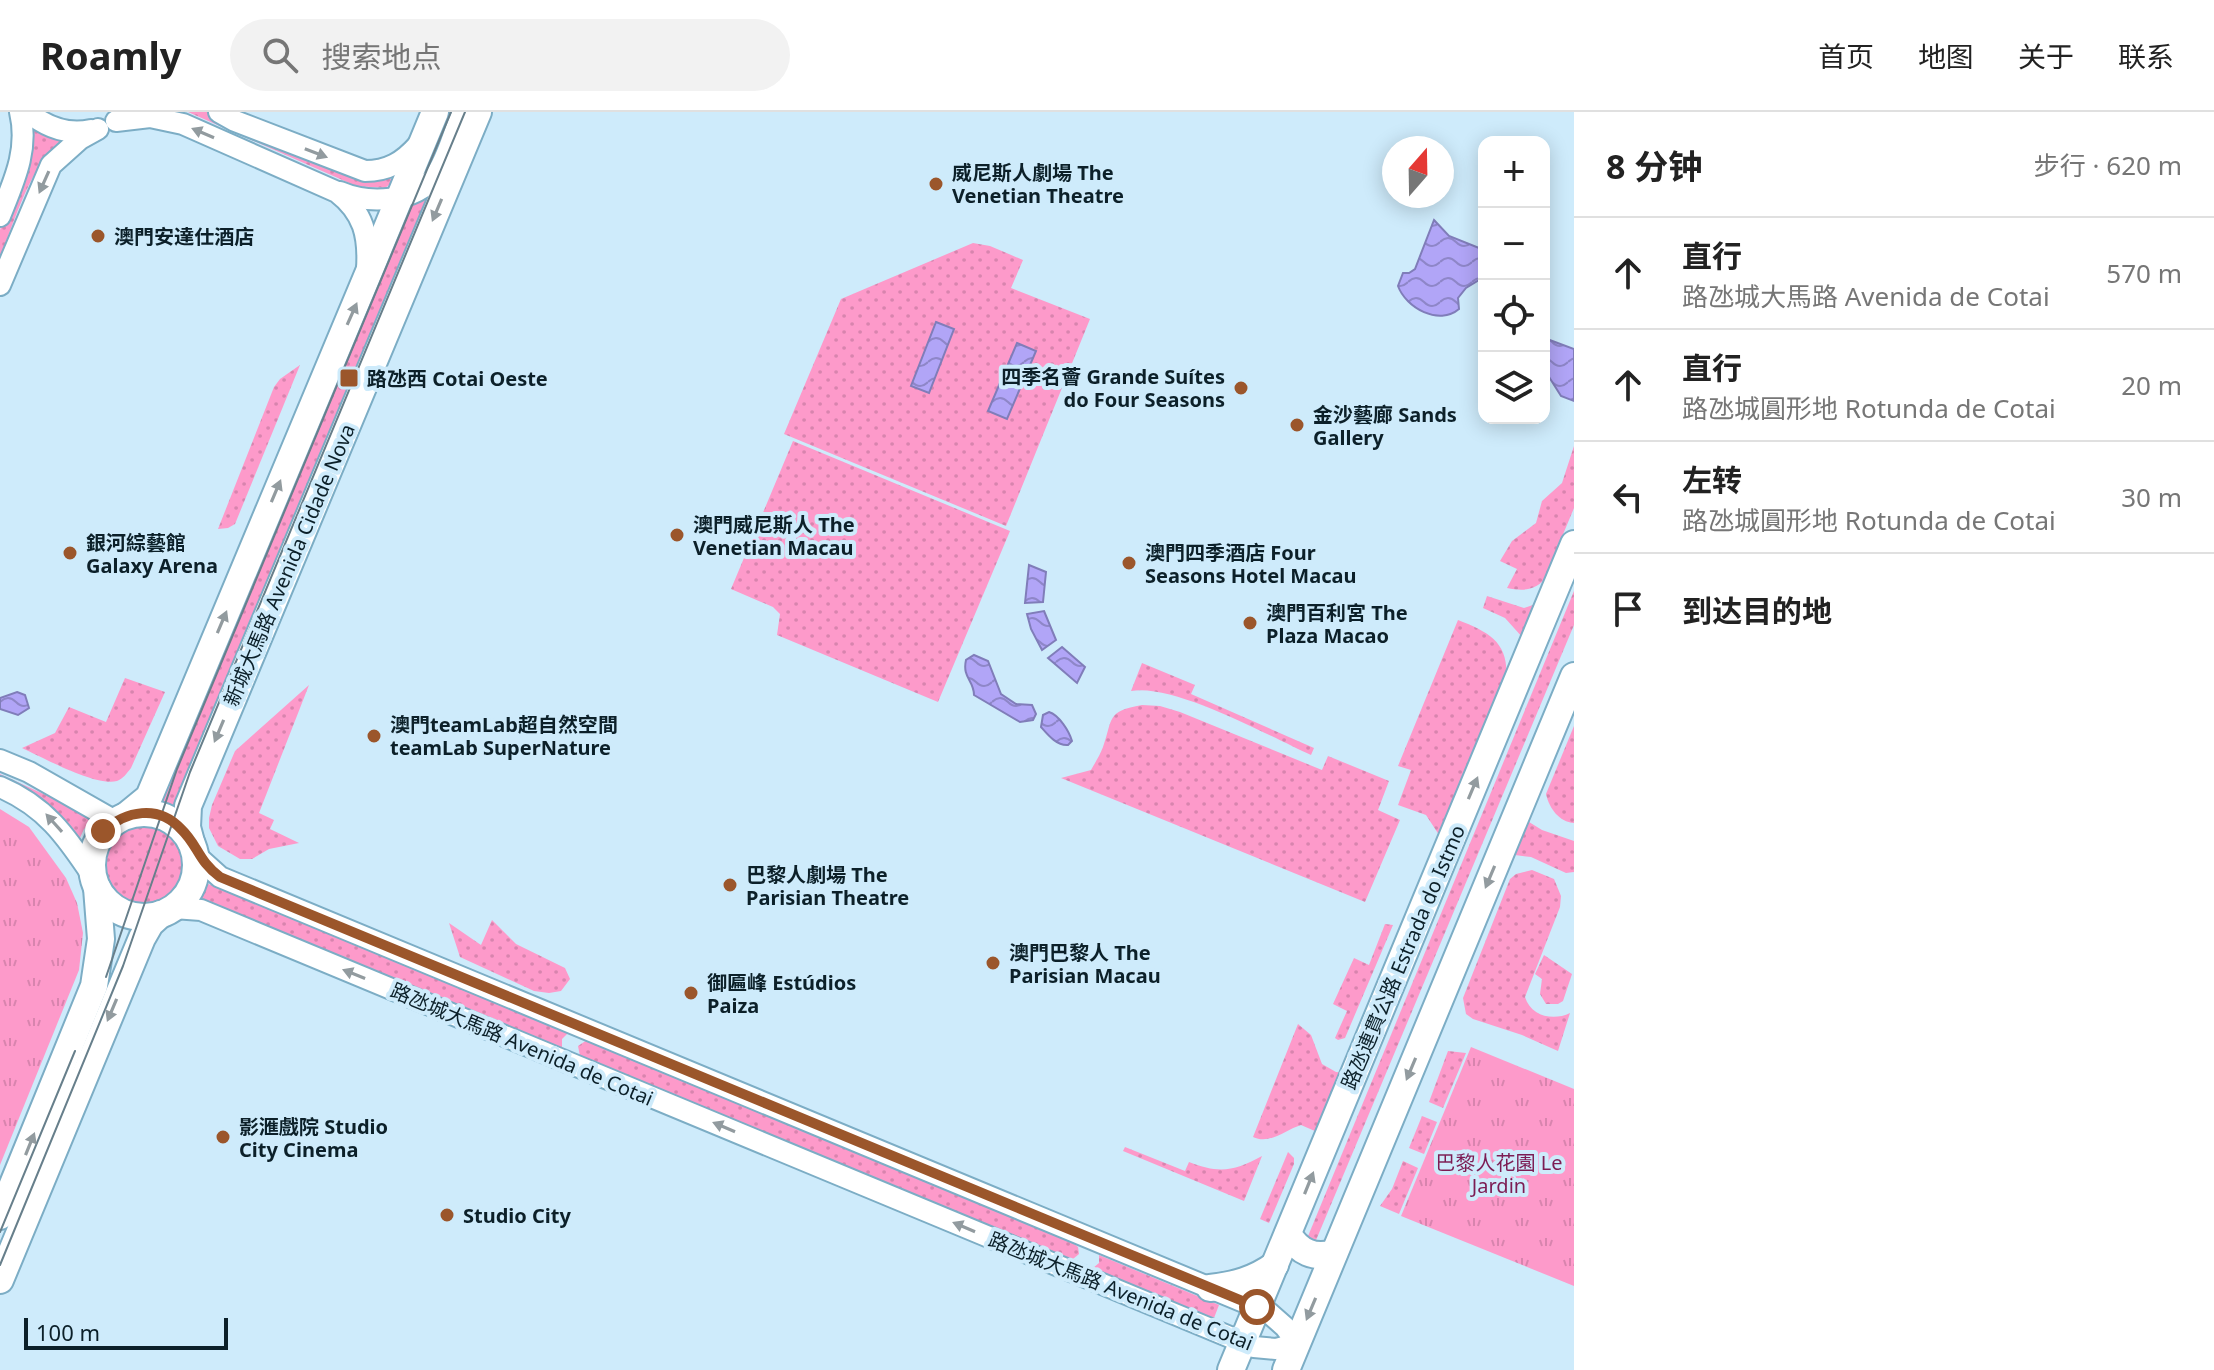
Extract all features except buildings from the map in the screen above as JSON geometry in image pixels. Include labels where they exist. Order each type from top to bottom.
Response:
[{"type":"main road","name":"新城大馬路 Avenida Cidade Nova","points":[[121,818],[149,797],[435,112]]},
{"type":"main road","name":"新城大馬路 Avenida Cidade Nova","points":[[192,845],[187,827],[188,806],[478,112]]},
{"type":"main road","name":"路氹連貫公路 Estrada do Istmo","points":[[1231,1370],[1574,544]]},
{"type":"main road","points":[[1286,1370],[1574,676]]},
{"type":"main road","points":[[0,1216],[94,986],[101,939],[91,860],[95,845],[103,831],[121,818],[142,812],[157,814],[183,830],[192,845],[196,864],[194,881],[186,896],[150,924],[142,938],[0,1280]]},
{"type":"main road","points":[[95,882],[106,900],[118,910],[146,917],[167,911]]},
{"type":"main road","points":[[1288,1234],[1303,1251],[1325,1256],[1334,1253]]},
{"type":"main road","points":[[1210,1288],[1257,1278],[1275,1265]]},
{"type":"street","points":[[0,216],[18,172],[22,153],[20,112]]},
{"type":"street","points":[[28,112],[52,127],[67,131],[114,121],[150,117],[165,119],[363,199],[401,196],[422,187],[436,174],[463,112]]},
{"type":"street","points":[[227,117],[254,137],[256,155]]},
{"type":"street","points":[[227,117],[365,171],[396,166],[424,138]]},
{"type":"street","points":[[0,285],[51,165],[80,139],[114,121]]},
{"type":"street","points":[[323,185],[350,203],[366,229],[367,281]]},
{"type":"street","points":[[0,760],[121,818]]},
{"type":"street","points":[[0,787],[47,814],[71,843],[95,882]]},
{"type":"street","name":"路氹城大馬路 Avenida de Cotai","points":[[167,911],[201,910],[1243,1342],[1266,1349],[1297,1343],[1277,1319],[1257,1307],[220,877],[200,859],[192,845]]},
{"type":"street","points":[[573,1065],[571,1046],[578,1035],[588,1029]]},
{"type":"street","points":[[1075,1273],[1085,1267],[1092,1257],[1090,1238]]},
{"type":"green space","points":[[188,112],[215,112],[378,179],[393,179],[393,182],[385,188],[356,186]]},
{"type":"green space","points":[[450,112],[468,112],[178,807],[168,806],[162,800],[163,794]]},
{"type":"green space","points":[[29,128],[60,141],[40,164],[32,179],[0,257],[0,230],[25,171]]},
{"type":"green space","points":[[973,243],[990,246],[1023,260],[1011,288],[1090,319],[1006,526],[784,434],[841,299]]},
{"type":"green space","points":[[300,365],[235,524],[218,529],[274,387]]},
{"type":"green space","points":[[793,441],[1010,531],[938,702],[777,635],[780,614],[773,607],[731,589]]},
{"type":"green space","points":[[1574,446],[1574,508],[1544,580],[1527,589],[1507,588],[1517,569],[1500,561],[1512,541],[1536,523],[1542,501],[1562,483]]},
{"type":"green space","points":[[1574,591],[1574,625],[1314,1245],[1306,1241]]},
{"type":"green space","points":[[1487,596],[1524,608],[1539,603],[1523,638],[1505,618],[1483,608]]},
{"type":"green space","points":[[1458,620],[1496,641],[1505,658],[1506,683],[1443,841],[1426,815],[1398,805],[1411,770],[1398,766]]},
{"type":"green space","points":[[1142,663],[1195,685],[1191,694],[1314,748],[1311,755],[1196,703],[1171,695],[1131,691]]},
{"type":"green space","points":[[125,678],[165,692],[131,768],[121,779],[108,782],[83,776],[22,748],[55,733],[69,707],[106,722]]},
{"type":"green space","points":[[309,685],[259,813],[274,820],[270,829],[299,843],[269,849],[252,859],[240,859],[218,846],[209,828],[212,805],[235,751]]},
{"type":"green space","points":[[1142,705],[1180,712],[1322,770],[1328,756],[1389,781],[1378,810],[1400,820],[1365,902],[1061,778],[1091,770],[1116,714]]},
{"type":"green space","points":[[1574,726],[1574,823],[1556,813],[1546,794]]},
{"type":"green space","points":[[0,774],[96,818],[84,829],[79,840],[0,782]]},
{"type":"green space","points":[[0,809],[29,827],[66,878],[77,903],[83,933],[79,970],[0,1165]]},
{"type":"green space","points":[[1529,822],[1574,841],[1574,872],[1566,873],[1531,857],[1515,855],[1511,849],[1520,823]]},
{"type":"green space","points":[[136,826],[152,826],[173,837],[184,858],[184,874],[173,895],[152,906],[136,906],[122,900],[110,888],[104,874],[104,858],[110,844],[122,832]]},
{"type":"green space","points":[[1532,870],[1554,879],[1561,896],[1560,907],[1525,997],[1532,1009],[1544,1016],[1557,1017],[1570,1013],[1558,1051],[1473,1019],[1466,1014],[1463,998],[1510,879]]},
{"type":"green space","points":[[201,881],[568,1033],[562,1039],[562,1048],[195,897]]},
{"type":"green space","points":[[492,920],[516,944],[565,968],[570,979],[561,991],[534,991],[460,957],[449,923],[481,945]]},
{"type":"green space","points":[[1385,924],[1393,925],[1345,1038],[1338,1040],[1335,1038],[1347,1011],[1333,1004],[1354,958],[1369,965]]},
{"type":"green space","points":[[1544,955],[1572,974],[1563,1001],[1558,1004],[1546,1004],[1540,994],[1542,979],[1535,974]]},
{"type":"green space","points":[[1298,1024],[1311,1035],[1322,1064],[1336,1072],[1346,1073],[1324,1135],[1301,1125],[1271,1138],[1253,1137]]},
{"type":"green space","points":[[587,1040],[1073,1243],[1078,1247],[1079,1254],[1073,1259],[1067,1258],[580,1056],[578,1046]]},
{"type":"green space","name":"巴黎人花園 Le Jardin","points":[[1471,1047],[1574,1089],[1574,1286],[1401,1216]]},
{"type":"green space","points":[[1448,1051],[1466,1053],[1443,1108],[1429,1102]]},
{"type":"green space","points":[[1422,1116],[1437,1122],[1424,1154],[1409,1148]]},
{"type":"green space","points":[[1125,1147],[1185,1171],[1189,1162],[1227,1169],[1262,1156],[1244,1201],[1123,1151]]},
{"type":"green space","points":[[1288,1152],[1294,1158],[1294,1164],[1269,1223],[1260,1219]]},
{"type":"green space","points":[[1403,1161],[1418,1168],[1399,1214],[1380,1206],[1392,1189]]},
{"type":"green space","points":[[1099,1255],[1219,1305],[1214,1318],[1093,1268],[1099,1263]]},
{"type":"water","points":[[1434,220],[1449,236],[1478,248],[1478,281],[1466,288],[1458,298],[1459,309],[1451,314],[1442,316],[1424,312],[1402,294],[1398,286],[1403,273],[1415,269]]},
{"type":"water","points":[[936,322],[954,329],[929,393],[911,386]]},
{"type":"water","points":[[1550,340],[1574,349],[1574,401],[1561,396],[1550,379]]},
{"type":"water","points":[[1017,343],[1036,351],[1007,419],[988,411]]},
{"type":"water","points":[[1029,565],[1046,572],[1043,602],[1025,603]]},
{"type":"water","points":[[1044,611],[1056,640],[1042,650],[1027,614]]},
{"type":"water","points":[[1062,647],[1085,667],[1077,683],[1048,658]]},
{"type":"water","points":[[974,655],[988,661],[1001,694],[1016,704],[1032,705],[1036,714],[1033,720],[1020,722],[974,695],[965,666],[966,660]]},
{"type":"water","points":[[17,692],[25,695],[29,708],[18,715],[0,709],[0,698]]},
{"type":"water","points":[[1049,712],[1066,728],[1072,741],[1068,745],[1056,742],[1041,727],[1043,715]]},
{"type":"tram line","points":[[106,977],[177,769],[451,112]]},
{"type":"tram line","points":[[0,1265],[123,966],[190,772],[465,112]]},
{"type":"tram line","points":[[0,1232],[75,1051]]},
{"type":"place","name":"威尼斯人劇場 The Venetian Theatre","points":[[936,184]]},
{"type":"place","name":"澳門安達仕酒店","points":[[98,236]]},
{"type":"place","name":"路氹西 Cotai Oeste","points":[[349,378]]},
{"type":"place","name":"四季名薈 Grande Suítes do Four Seasons","points":[[1241,388]]},
{"type":"place","name":"金沙藝廊 Sands Gallery","points":[[1297,425]]},
{"type":"place","name":"澳門威尼斯人 The Venetian Macau","points":[[677,535]]},
{"type":"place","name":"銀河綜藝館 Galaxy Arena","points":[[70,553]]},
{"type":"place","name":"澳門四季酒店 Four Seasons Hotel Macau","points":[[1129,563]]},
{"type":"place","name":"澳門百利宮 The Plaza Macao","points":[[1250,623]]},
{"type":"place","name":"澳門teamLab超自然空間 teamLab SuperNature","points":[[374,736]]},
{"type":"place","name":"巴黎人劇場 The Parisian Theatre","points":[[730,885]]},
{"type":"place","name":"澳門巴黎人 The Parisian Macau","points":[[993,963]]},
{"type":"place","name":"御匾峰 Estúdios Paiza","points":[[691,993]]},
{"type":"place","name":"影滙戲院 Studio City Cinema","points":[[223,1137]]},
{"type":"place","name":"Studio City","points":[[447,1215]]},
{"type":"route","points":[[103,831],[127,815],[142,812],[157,814],[183,830],[200,859],[220,877],[1257,1307]]}]
